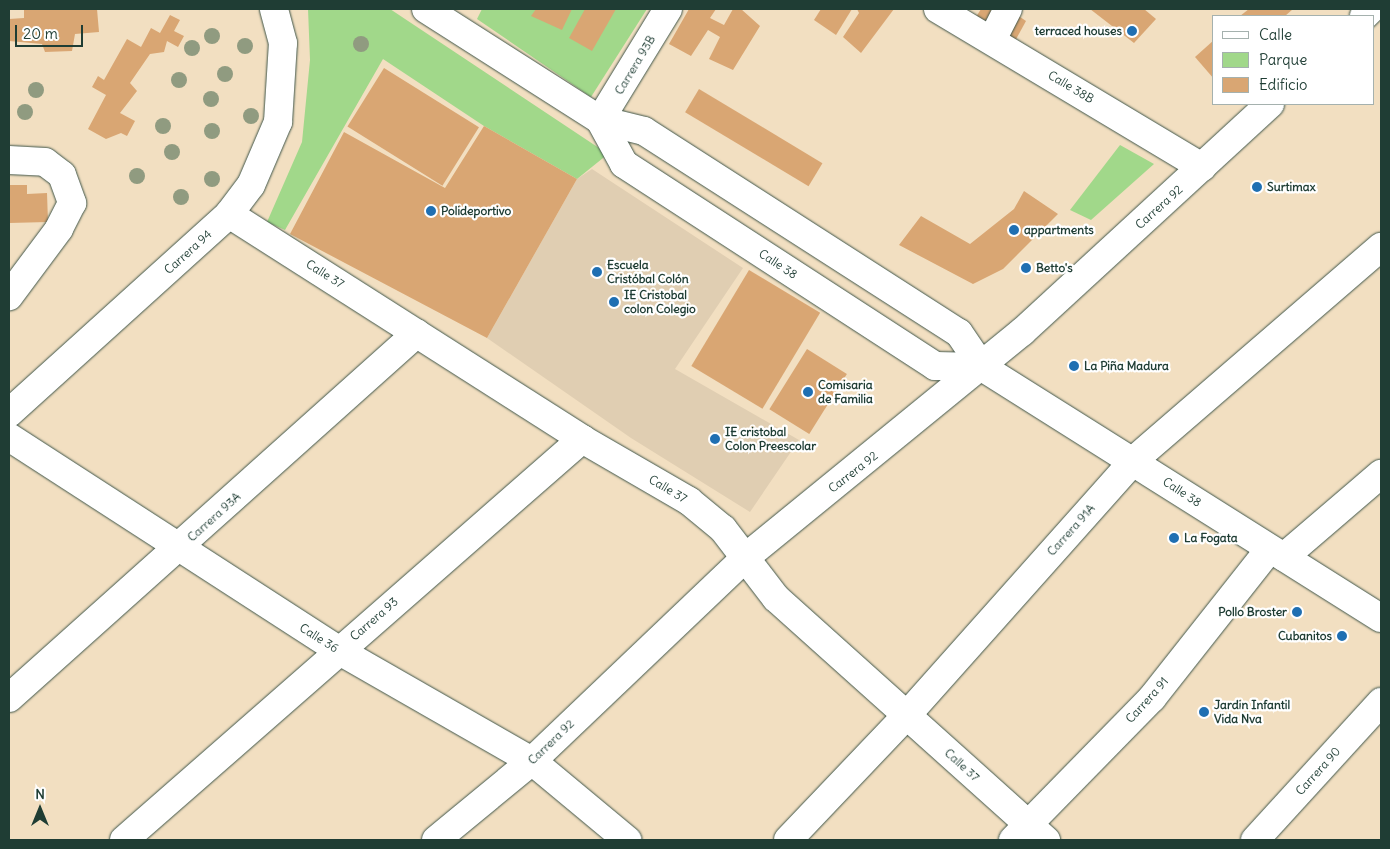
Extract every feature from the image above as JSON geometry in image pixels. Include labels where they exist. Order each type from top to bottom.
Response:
[{"type":"street","name":"Carrera 94","points":[[9,413],[230,214],[270,150],[278,122],[283,43],[274,9]]},
{"type":"street","name":"Carrera 93B","points":[[600,120],[668,9]]},
{"type":"street","name":"Calle 38B","points":[[938,9],[1202,168]]},
{"type":"street","points":[[992,40],[1008,9]]},
{"type":"street","points":[[1376,9],[1381,15]]},
{"type":"street","name":"Calle 38","points":[[433,11],[600,120],[644,131],[958,333],[982,367],[1133,460],[1276,553],[1381,618]]},
{"type":"street","name":"Carrera 92","points":[[436,840],[532,761],[746,557],[982,367],[1269,105]]},
{"type":"street","name":"Calle 38","points":[[600,120],[624,164],[935,366],[982,367]]},
{"type":"street","points":[[9,160],[45,162],[62,175],[72,203],[70,213],[9,296]]},
{"type":"street","name":"Calle 37","points":[[230,214],[582,439],[689,501],[723,529],[776,598],[907,715],[1029,835]]},
{"type":"street","name":"Carrera 91A","points":[[788,840],[907,715],[1133,460],[1381,247]]},
{"type":"street","name":"Carrera 93A","points":[[9,698],[179,549],[417,332]]},
{"type":"street","name":"Calle 36","points":[[9,437],[179,549],[338,650],[532,761],[627,840]]},
{"type":"street","name":"Carrera 93","points":[[124,840],[338,650],[582,439]]},
{"type":"street","name":"Carrera 91","points":[[1029,835],[1152,698],[1276,553],[1381,474]]},
{"type":"street","name":"Carrera 90","points":[[1255,840],[1381,702]]},
{"type":"shaded area","name":"IE Cristobal colon Colegio","points":[[592,169],[743,268],[675,369],[799,440],[750,512],[631,438],[487,338],[577,179]]},
{"type":"green space","points":[[308,9],[390,9],[608,154],[577,179],[484,126],[383,59],[285,230],[267,222],[302,142],[310,60]]},
{"type":"green space","points":[[482,9],[647,9],[591,97],[477,19]]},
{"type":"green space","points":[[1120,145],[1154,164],[1091,220],[1070,210]]},
{"type":"building","points":[[24,9],[97,9],[99,32],[75,34],[72,51],[45,52],[42,44],[9,41],[9,19],[24,18]]},
{"type":"building","points":[[536,9],[572,9],[562,30],[531,16]]},
{"type":"building","points":[[585,9],[616,9],[592,51],[569,38]]},
{"type":"building","points":[[689,9],[716,9],[710,18],[724,25],[733,9],[741,9],[760,26],[733,70],[709,59],[720,37],[708,30],[691,56],[669,44]]},
{"type":"building","points":[[821,9],[852,9],[836,35],[814,20]]},
{"type":"building","points":[[857,9],[894,9],[861,53],[843,37],[859,13]]},
{"type":"building","points":[[981,9],[1008,9],[1026,21],[1014,43],[976,17]]},
{"type":"building","name":"terraced houses","points":[[1090,9],[1144,9],[1156,19],[1134,43]]},
{"type":"building","points":[[1249,9],[1293,9],[1286,15],[1241,15]]},
{"type":"building","points":[[170,15],[180,20],[174,31],[184,36],[178,47],[167,41],[164,52],[150,54],[130,83],[137,91],[120,113],[135,121],[127,136],[121,133],[106,139],[88,129],[106,95],[92,87],[98,76],[104,80],[127,39],[141,47],[151,28],[160,33]]},
{"type":"building","points":[[1212,42],[1212,77],[1195,57]]},
{"type":"building","points":[[384,68],[479,127],[442,186],[347,127]]},
{"type":"building","points":[[699,89],[822,163],[809,186],[685,112]]},
{"type":"building","name":"Polideportivo","points":[[484,126],[577,179],[487,338],[290,234],[344,132],[445,188]]},
{"type":"building","points":[[9,185],[27,185],[27,194],[47,193],[48,222],[9,223]]},
{"type":"building","name":"appartments","points":[[1024,191],[1058,214],[1003,269],[973,284],[899,245],[921,216],[970,244],[1014,209]]},
{"type":"building","points":[[749,270],[820,313],[762,409],[691,366]]},
{"type":"building","name":"Comisaria de Familia","points":[[807,349],[847,374],[809,434],[769,409]]},
{"type":"place","name":"terraced houses","points":[[1132,31]]},
{"type":"place","name":"Surtimax","points":[[1257,187]]},
{"type":"place","name":"Polideportivo","points":[[431,211]]},
{"type":"place","name":"appartments","points":[[1014,230]]},
{"type":"place","name":"Betto's","points":[[1026,268]]},
{"type":"place","name":"Escuela Cristóbal Colón","points":[[597,272]]},
{"type":"place","name":"IE Cristobal colon Colegio","points":[[614,302]]},
{"type":"place","name":"La Piña Madura","points":[[1074,366]]},
{"type":"place","name":"Comisaria de Familia","points":[[808,392]]},
{"type":"place","name":"IE cristobal Colon Preescolar","points":[[715,439]]},
{"type":"place","name":"La Fogata","points":[[1174,538]]},
{"type":"place","name":"Pollo Broster","points":[[1297,612]]},
{"type":"place","name":"Cubanitos","points":[[1342,636]]},
{"type":"place","name":"Jardin Infantil Vida Nva","points":[[1204,712]]}]
